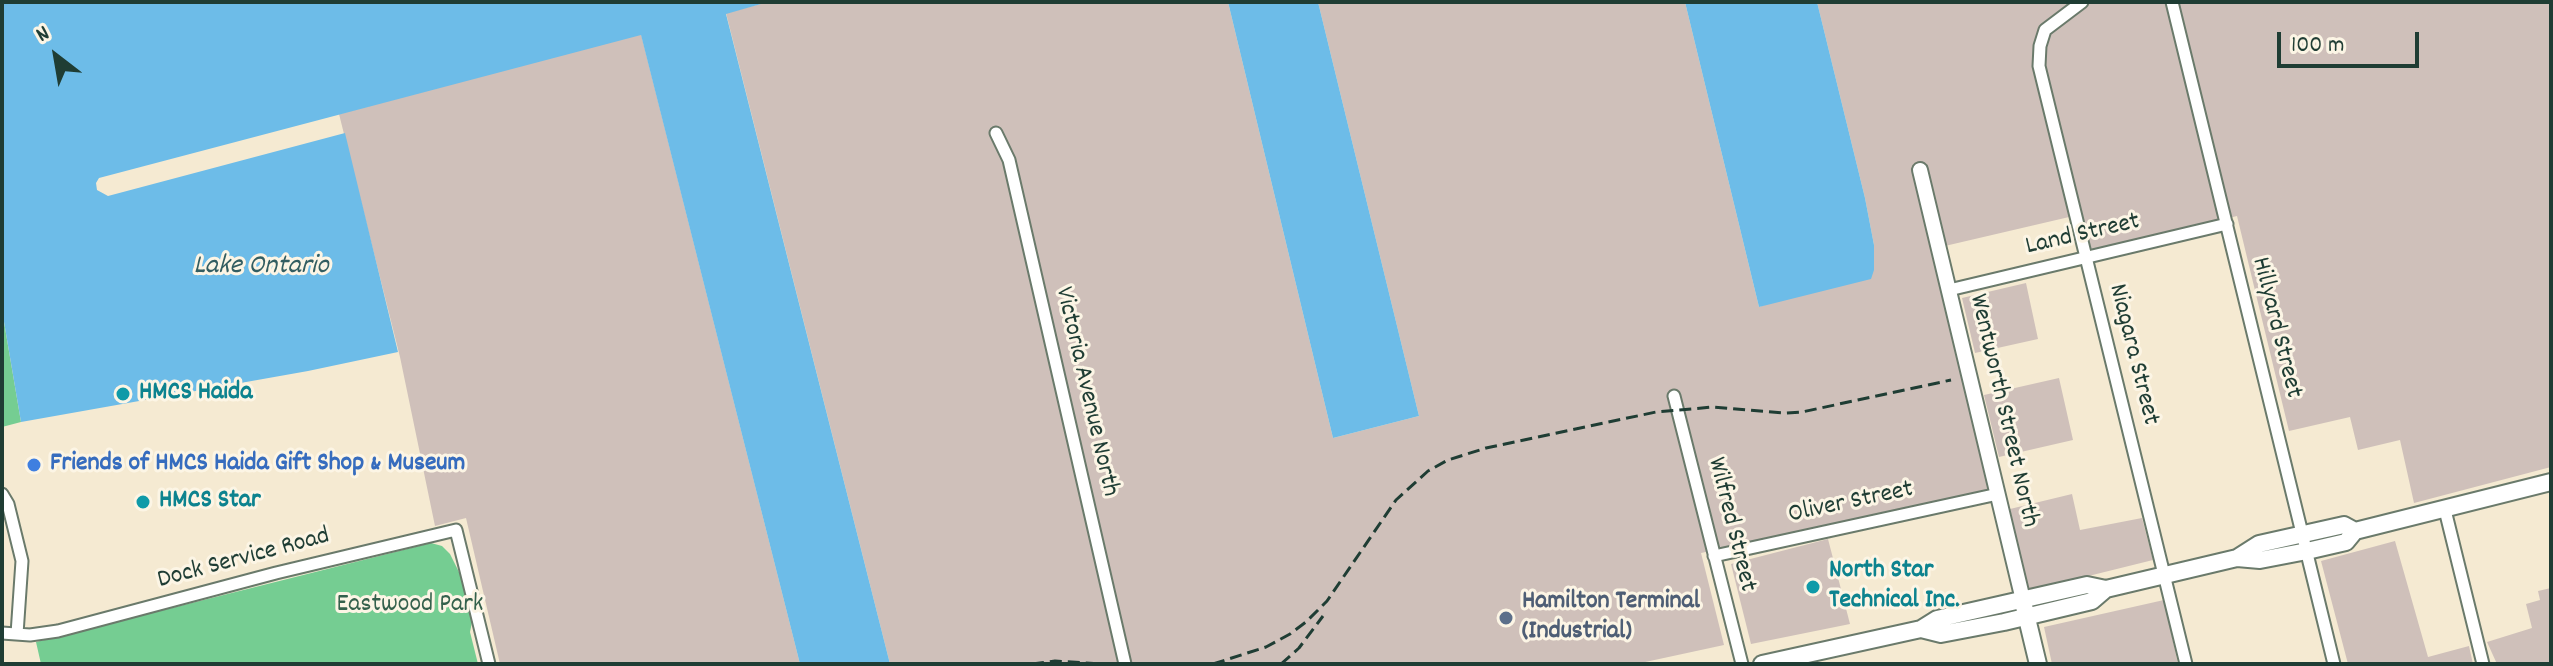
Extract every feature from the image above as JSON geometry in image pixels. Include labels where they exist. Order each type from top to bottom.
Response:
[{"type":"main road","points":[[1762,664],[1921,629],[1941,634],[2087,585],[2106,589],[2237,558],[2259,544],[2346,542],[2355,531],[2551,482]]},
{"type":"main road","name":"Wentworth Street North","points":[[2025,608],[2038,664]]},
{"type":"street","name":"Niagara Street","points":[[2082,2],[2045,30],[2039,66],[2186,664]]},
{"type":"street","name":"Hillyard Street","points":[[2172,2],[2334,664]]},
{"type":"street","name":"Victoria Avenue North","points":[[996,133],[1009,160],[1125,664]]},
{"type":"street","name":"Wentworth Street North","points":[[1920,170],[2025,608]]},
{"type":"street","name":"Land Street","points":[[1949,290],[2227,224]]},
{"type":"street","name":"Wilfred Street","points":[[1674,396],[1742,664]]},
{"type":"street","points":[[2,494],[8,504],[22,561],[17,634]]},
{"type":"street","name":"Oliver Street","points":[[1714,556],[1998,494]]},
{"type":"street","points":[[2445,510],[2483,664]]},
{"type":"street","name":"Dock Service Road","points":[[2,633],[42,635],[276,573],[456,530],[489,664]]},
{"type":"shaded area","points":[[768,2],[1228,2],[1333,438],[1419,416],[1318,2],[1685,2],[1759,307],[1873,265],[1874,245],[1865,198],[1817,2],[2551,2],[2551,467],[2414,503],[2400,440],[2358,450],[2350,417],[2289,431],[2237,216],[2092,252],[2082,214],[1932,249],[1990,490],[1701,553],[1724,645],[1636,664],[890,664],[726,13]]},
{"type":"shaded area","points":[[641,34],[800,664],[500,664],[466,518],[435,526],[400,357],[339,114]]},
{"type":"shaded area","points":[[2026,283],[2038,339],[1975,353],[1962,298]]},
{"type":"shaded area","points":[[2059,378],[2073,440],[1999,457],[1984,395]]},
{"type":"shaded area","points":[[2072,494],[2080,530],[2142,518],[2153,560],[2028,591],[2010,509]]},
{"type":"shaded area","points":[[1828,539],[1850,624],[1751,644],[1731,564]]},
{"type":"shaded area","points":[[2395,541],[2428,657],[2469,646],[2473,664],[2348,664],[2321,561]]},
{"type":"shaded area","points":[[2551,588],[2551,662],[2497,664],[2487,642],[2532,628],[2526,604],[2540,600],[2538,591]]},
{"type":"shaded area","points":[[2164,600],[2178,664],[2052,664],[2044,627]]},
{"type":"green space","points":[[2,310],[21,422],[2,427]]},
{"type":"green space","name":"Eastwood Park","points":[[431,543],[442,546],[450,554],[461,576],[478,664],[41,664],[36,642]]},
{"type":"water","name":"Lake Ontario","points":[[2,2],[768,2],[726,14],[890,664],[800,664],[641,35],[99,178],[97,190],[108,196],[345,133],[398,352],[21,422],[2,310]]},
{"type":"water","points":[[1228,2],[1318,2],[1419,416],[1333,438]]},
{"type":"water","points":[[1685,2],[1817,2],[1865,198],[1874,245],[1871,279],[1759,307]]},
{"type":"railway","points":[[1213,664],[1266,647],[1306,622],[1327,601],[1396,500],[1428,471],[1448,460],[1486,448],[1656,412],[1713,407],[1802,412],[1951,380]]},
{"type":"railway","points":[[1281,664],[1299,648],[1323,616]]},
{"type":"railway","points":[[1032,664],[1055,661],[1103,664]]},
{"type":"place","name":"HMCS Haida","points":[[123,394]]},
{"type":"place","name":"Friends of HMCS Haida Gift Shop & Museum","points":[[34,465]]},
{"type":"place","name":"HMCS Star","points":[[143,502]]},
{"type":"place","name":"North Star Technical Inc.","points":[[1813,587]]},
{"type":"place","name":"Hamilton Terminal (Industrial)","points":[[1506,618]]}]
